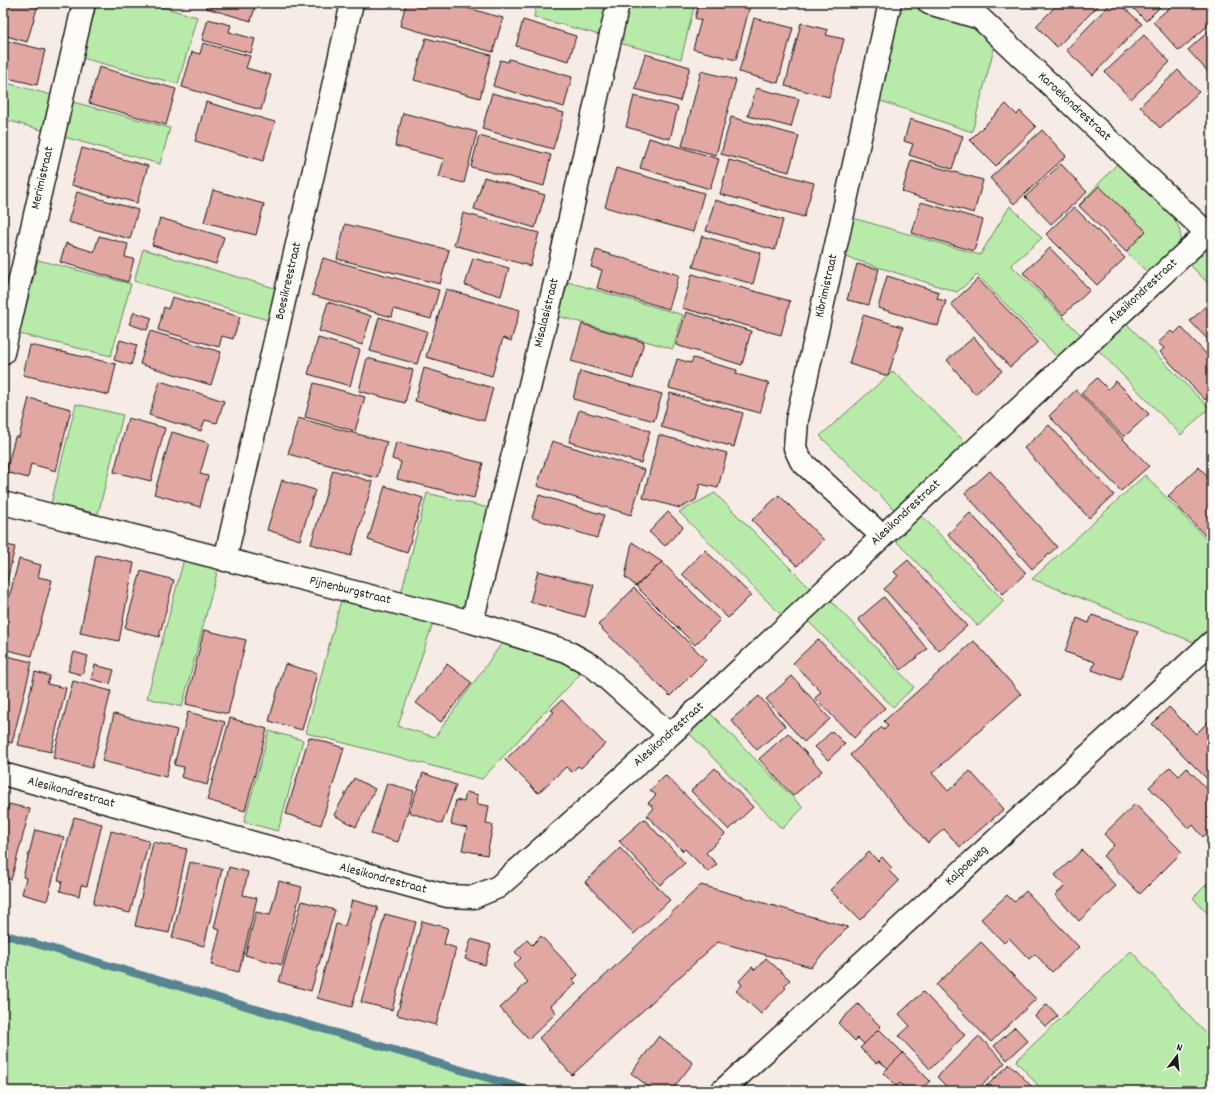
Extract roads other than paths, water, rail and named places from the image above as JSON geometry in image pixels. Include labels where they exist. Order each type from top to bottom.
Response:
[{"type":"street","name":"Merimistraat","points":[[3,353],[84,3]]},
{"type":"street","name":"Boesikreestraat","points":[[225,560],[352,3]]},
{"type":"street","name":"Misalasistraat","points":[[472,622],[560,262],[618,3]]},
{"type":"street","name":"Kibrimistraat","points":[[882,536],[800,461],[795,448],[797,420],[890,3]]},
{"type":"street","name":"Karoekondrestraat","points":[[929,3],[980,18],[1210,230]]},
{"type":"street","name":"Alesikondrestraat","points":[[3,774],[446,896],[474,897],[498,887],[670,735],[1210,230]]},
{"type":"street","name":"Pijnenburgstraat","points":[[3,503],[472,622],[566,651],[593,666],[670,735]]},
{"type":"street","name":"Kalpoeweg","points":[[722,1091],[1212,642]]},
{"type":"waterway","points":[[3,934],[532,1091]]}]
